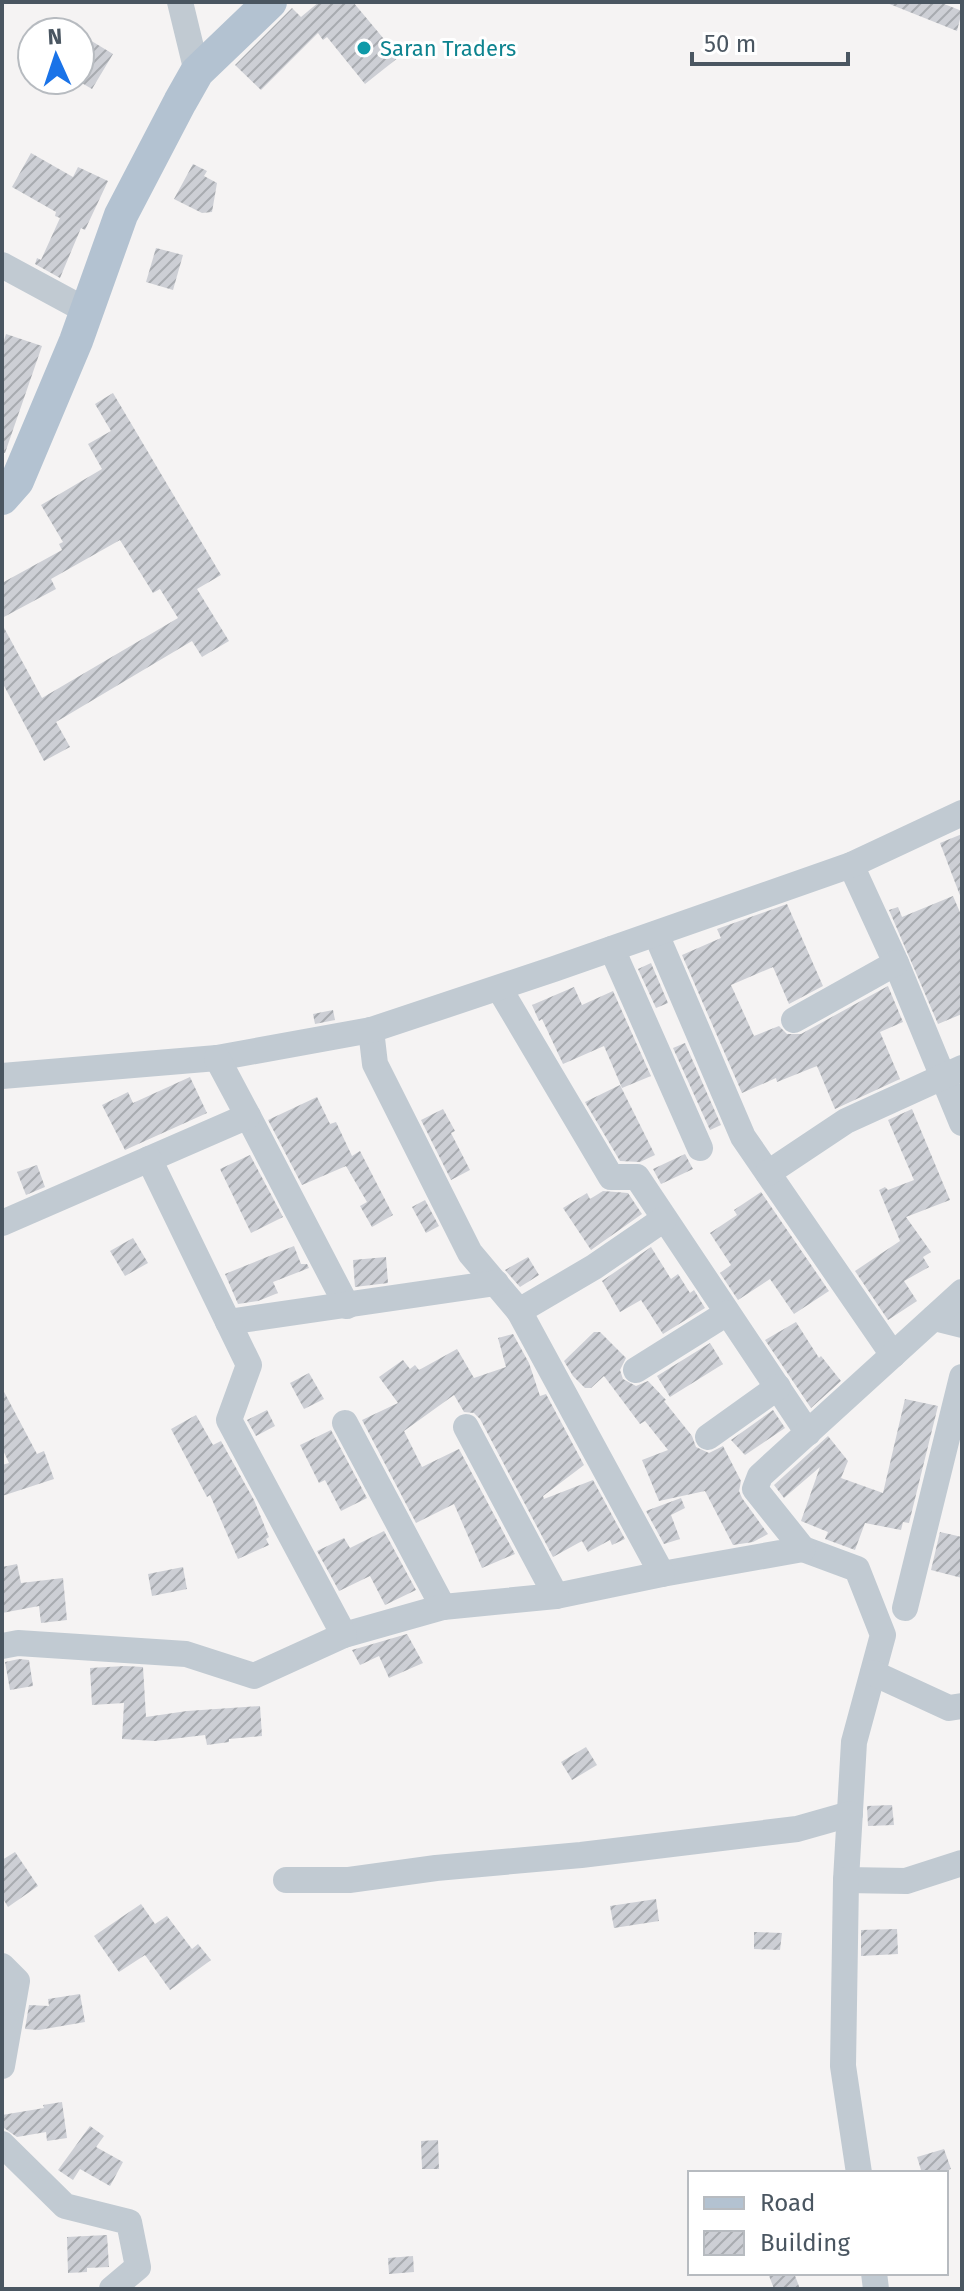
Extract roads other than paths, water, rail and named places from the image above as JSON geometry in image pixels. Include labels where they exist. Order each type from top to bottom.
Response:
[{"type":"main road","points":[[2,498],[17,481],[87,311],[121,215],[197,72],[270,2]]},
{"type":"street","points":[[180,2],[197,72]]},
{"type":"street","points":[[2,265],[87,311]]},
{"type":"street","points":[[2,1076],[217,1058],[371,1030],[851,865],[962,813]]},
{"type":"street","points":[[851,865],[952,1073],[962,1123]]},
{"type":"street","points":[[656,934],[743,1137],[893,1355]]},
{"type":"street","points":[[612,949],[700,1148]]},
{"type":"street","points":[[794,1020],[896,963]]},
{"type":"street","points":[[499,988],[611,1177],[637,1177],[808,1433]]},
{"type":"street","points":[[371,1030],[375,1064],[470,1253],[519,1311],[662,1574]]},
{"type":"street","points":[[217,1058],[347,1306]]},
{"type":"street","points":[[768,1173],[846,1121],[952,1073]]},
{"type":"street","points":[[2,1223],[248,1116]]},
{"type":"street","points":[[149,1159],[249,1365],[229,1420],[344,1635]]},
{"type":"street","points":[[519,1311],[594,1267],[664,1219]]},
{"type":"street","points":[[228,1322],[496,1283]]},
{"type":"street","points":[[803,1549],[755,1489],[760,1476],[962,1292]]},
{"type":"street","points":[[636,1370],[727,1313]]},
{"type":"street","points":[[934,1318],[962,1325]]},
{"type":"street","points":[[905,1608],[962,1377]]},
{"type":"street","points":[[708,1437],[778,1387]]},
{"type":"street","points":[[345,1423],[443,1607]]},
{"type":"street","points":[[466,1427],[556,1596]]},
{"type":"street","points":[[2,1646],[18,1643],[186,1654],[254,1676],[344,1635],[443,1607],[556,1596],[803,1549],[857,1569],[883,1635],[854,1742],[846,1880],[843,2066],[859,2171]]},
{"type":"street","points":[[873,1673],[949,1708],[962,1706]]},
{"type":"street","points":[[286,1880],[349,1880],[436,1868],[581,1855],[797,1829],[850,1814]]},
{"type":"street","points":[[846,1880],[906,1881],[962,1863]]},
{"type":"street","points":[[2,1966],[17,1981],[2,2066]]},
{"type":"street","points":[[2,2144],[65,2206],[129,2222],[138,2267],[112,2289]]},
{"type":"place","name":"Saran Traders","points":[[364,48]]}]
